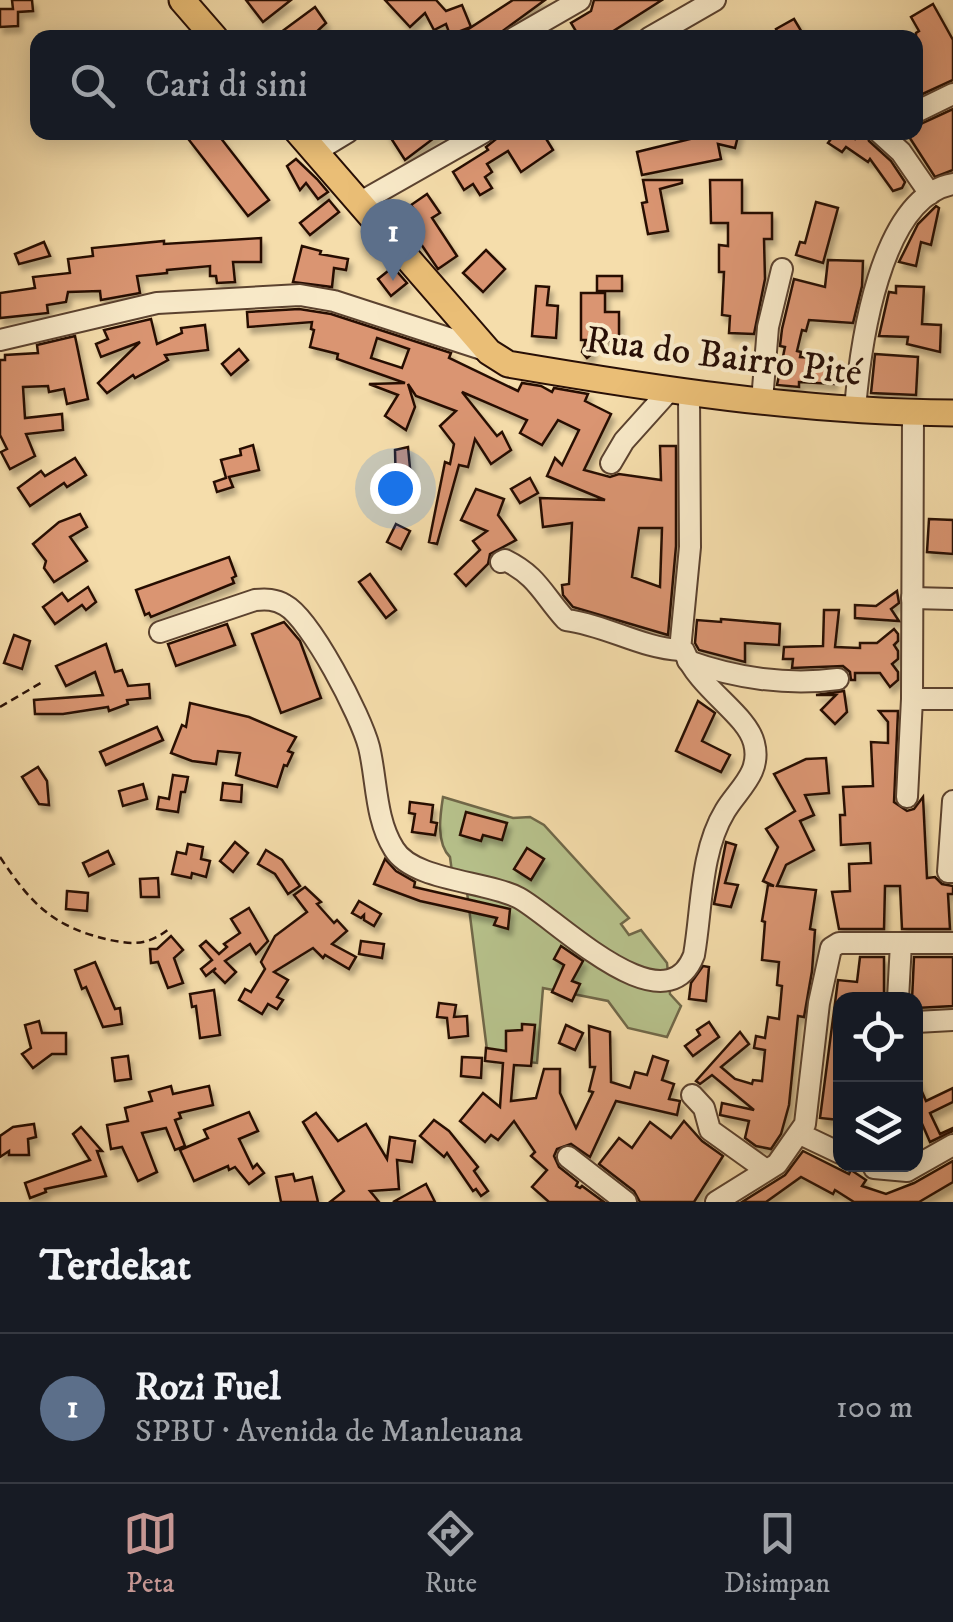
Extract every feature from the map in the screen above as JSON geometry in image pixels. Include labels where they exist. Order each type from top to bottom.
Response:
[{"type":"main road","points":[[182,0],[208,30]]},
{"type":"main road","points":[[306,142],[490,352]]},
{"type":"main road","name":"Rua do Bairro Pité","points":[[490,352],[508,364],[678,393],[855,409],[953,413]]},
{"type":"street","points":[[528,30],[580,0]]},
{"type":"street","points":[[662,30],[715,0]]},
{"type":"street","points":[[923,109],[953,94]]},
{"type":"street","points":[[358,203],[470,140]]},
{"type":"street","points":[[888,140],[901,152],[930,194]]},
{"type":"street","points":[[855,409],[858,366],[892,240],[909,214],[930,194],[953,184]]},
{"type":"street","points":[[762,401],[768,327],[782,268]]},
{"type":"street","points":[[0,340],[157,303],[300,295],[334,301],[490,352]]},
{"type":"street","points":[[612,463],[624,441],[678,393]]},
{"type":"street","points":[[160,632],[255,600],[285,604],[316,639],[359,720],[368,744],[382,819],[399,856],[428,872],[518,898],[624,971],[658,983],[681,975],[691,963],[710,852],[725,810],[751,776],[754,743],[742,722],[700,681],[684,656],[690,547],[678,393]]},
{"type":"street","points":[[907,798],[912,700],[913,412]]},
{"type":"street","points":[[501,562],[520,567],[541,585],[548,600],[566,620],[594,624],[726,675],[816,682],[838,679]]},
{"type":"street","points":[[912,598],[953,599]]},
{"type":"street","points":[[912,700],[953,698]]},
{"type":"street","points":[[953,801],[948,872],[953,872]]},
{"type":"street","points":[[716,1202],[777,1164],[805,1124],[831,948],[839,944],[953,944]]},
{"type":"street","points":[[898,992],[901,944]]},
{"type":"street","points":[[923,1022],[953,1020]]},
{"type":"street","points":[[692,1095],[704,1108],[710,1130],[766,1170]]},
{"type":"street","points":[[800,1134],[833,1150]]},
{"type":"street","points":[[923,1162],[953,1145]]},
{"type":"street","points":[[568,1157],[626,1202]]},
{"type":"path","points":[[0,707],[44,681]]},
{"type":"path","points":[[0,856],[42,910],[80,934],[136,946],[169,929]]},
{"type":"green space","points":[[443,797],[513,818],[530,817],[544,825],[629,918],[621,924],[629,935],[641,930],[667,963],[670,994],[681,1006],[667,1037],[628,1028],[608,1001],[543,988],[537,1063],[488,1058],[467,892],[452,872],[441,837]]},
{"type":"building","points":[[12,0],[32,0],[33,11],[18,12],[18,26],[0,27],[0,9],[13,9]]},
{"type":"building","points":[[246,0],[291,0],[263,22]]},
{"type":"building","points":[[385,0],[436,0],[446,11],[462,5],[471,27],[448,30],[446,24],[434,30],[425,13],[410,27]]},
{"type":"building","points":[[513,0],[545,0],[504,30],[467,30]]},
{"type":"building","points":[[594,0],[662,0],[615,30],[575,30],[571,23],[591,11]]},
{"type":"building","points":[[933,4],[953,40],[953,80],[923,94],[923,30],[918,30],[911,17]]},
{"type":"building","points":[[315,7],[326,23],[319,30],[284,30]]},
{"type":"building","points":[[794,19],[801,30],[776,30]]},
{"type":"building","points":[[953,109],[953,170],[935,177],[911,140],[923,140],[923,123]]},
{"type":"building","points":[[189,140],[222,140],[269,200],[248,216]]},
{"type":"building","points":[[392,140],[431,140],[405,160]]},
{"type":"building","points":[[495,140],[547,140],[553,150],[521,172],[508,151],[487,164],[492,172],[485,177],[492,188],[480,195],[473,184],[464,190],[453,172],[488,150],[486,147]]},
{"type":"building","points":[[686,140],[737,140],[735,148],[718,144],[721,159],[642,175],[637,152]]},
{"type":"building","points":[[869,140],[891,161],[905,182],[902,188],[893,191],[870,159],[868,162],[846,147],[842,152],[828,143]]},
{"type":"building","points":[[296,159],[328,192],[318,199],[306,183],[300,190],[287,166]]},
{"type":"building","points":[[643,180],[682,180],[660,189],[668,231],[648,234],[642,203],[647,202]]},
{"type":"building","points":[[710,180],[742,180],[742,213],[772,213],[772,239],[764,239],[765,279],[754,334],[729,333],[730,316],[722,315],[724,272],[719,272],[719,245],[728,246],[728,223],[711,223]]},
{"type":"building","points":[[427,194],[440,213],[432,218],[457,256],[438,269],[408,225],[419,217],[411,205]]},
{"type":"building","points":[[329,200],[339,212],[310,235],[300,223]]},
{"type":"building","points":[[816,202],[838,208],[823,263],[796,255],[800,242],[805,243]]},
{"type":"building","points":[[936,206],[939,208],[931,245],[921,242],[916,266],[899,262],[918,224]]},
{"type":"building","points":[[261,238],[261,262],[233,262],[235,282],[217,283],[216,276],[210,276],[210,266],[167,270],[137,276],[140,293],[101,300],[100,291],[68,292],[66,302],[47,305],[48,313],[0,318],[0,293],[35,288],[33,277],[70,273],[68,259],[93,256],[92,248]]},
{"type":"building","points":[[44,242],[50,256],[19,264],[15,254]]},
{"type":"building","points":[[302,246],[348,259],[346,270],[334,268],[332,287],[293,282]]},
{"type":"building","points":[[486,250],[505,269],[483,292],[463,273]]},
{"type":"building","points":[[828,260],[863,261],[853,323],[809,320],[797,351],[801,352],[800,357],[835,359],[834,384],[777,385],[785,347],[780,346],[782,329],[794,279],[825,287]]},
{"type":"building","points":[[393,267],[407,283],[391,296],[378,279]]},
{"type":"building","points":[[597,276],[622,276],[622,291],[597,291]]},
{"type":"building","points":[[536,286],[549,287],[547,305],[558,306],[556,338],[532,336]]},
{"type":"building","points":[[896,286],[924,287],[922,324],[941,325],[940,352],[907,344],[908,337],[879,336],[889,292],[896,293]]},
{"type":"building","points":[[581,293],[605,293],[605,312],[619,312],[619,341],[590,341],[593,353],[587,358],[582,352],[586,340],[581,340]]},
{"type":"building","points":[[299,309],[331,314],[451,353],[449,358],[518,391],[522,383],[552,392],[554,388],[588,394],[585,401],[611,414],[584,470],[610,477],[619,474],[661,480],[660,446],[676,446],[676,546],[668,635],[573,607],[563,595],[562,585],[569,584],[572,523],[543,527],[540,498],[605,500],[547,476],[555,458],[562,465],[579,430],[558,420],[542,445],[520,433],[527,420],[462,392],[497,436],[502,432],[511,450],[491,464],[475,439],[468,467],[459,465],[437,544],[429,542],[445,462],[450,464],[454,444],[440,426],[456,411],[416,396],[408,384],[415,407],[406,430],[385,416],[398,395],[369,384],[405,383],[337,359],[338,354],[310,347],[312,322],[248,327],[247,312]],"holes":[[[377,338],[409,349],[402,368],[371,358]],[[639,528],[662,528],[660,587],[632,577]]]},
{"type":"building","points":[[151,319],[157,344],[182,333],[181,328],[205,325],[208,350],[165,355],[168,360],[135,378],[133,375],[107,393],[98,383],[140,342],[101,357],[96,344],[108,339],[104,330]]},
{"type":"building","points":[[75,336],[88,399],[67,404],[64,389],[49,392],[48,386],[23,387],[25,418],[62,414],[63,430],[26,434],[35,456],[10,469],[1,452],[7,449],[0,435],[0,360],[5,360],[5,355],[38,353],[37,345]]},
{"type":"building","points":[[239,349],[248,360],[231,375],[222,364]]},
{"type":"building","points":[[875,354],[918,357],[916,395],[871,393]]},
{"type":"building","points":[[253,445],[259,470],[229,477],[233,487],[217,492],[214,482],[226,478],[221,460],[241,455],[240,449]]},
{"type":"building","points":[[408,447],[412,489],[396,489],[395,450]]},
{"type":"building","points":[[75,458],[86,475],[67,487],[64,483],[30,506],[18,488],[41,471],[45,476]]},
{"type":"building","points":[[530,478],[538,493],[520,503],[511,489]]},
{"type":"building","points":[[476,489],[504,499],[498,515],[516,540],[490,554],[488,564],[466,586],[455,574],[480,550],[473,541],[487,531],[461,520]]},
{"type":"building","points":[[80,514],[87,527],[70,537],[87,561],[54,582],[44,568],[46,561],[33,544],[59,522]]},
{"type":"building","points":[[929,519],[953,520],[953,554],[927,552]]},
{"type":"building","points":[[396,524],[410,531],[401,549],[387,542]]},
{"type":"building","points":[[229,557],[236,576],[232,578],[234,583],[151,617],[149,613],[145,615],[136,590]]},
{"type":"building","points":[[370,574],[396,610],[386,618],[359,582]]},
{"type":"building","points":[[88,587],[96,602],[86,610],[82,605],[55,624],[43,607],[62,593],[68,601]]},
{"type":"building","points":[[897,591],[899,603],[891,609],[899,621],[855,618],[855,605],[876,606]]},
{"type":"building","points":[[824,610],[839,610],[835,647],[860,648],[860,643],[877,643],[894,629],[898,634],[894,645],[898,659],[892,664],[898,680],[890,687],[880,673],[855,673],[855,680],[851,680],[850,672],[843,666],[792,668],[793,659],[783,659],[784,647],[823,646]]},
{"type":"building","points":[[697,620],[780,624],[779,645],[745,643],[745,662],[699,650],[695,643]]},
{"type":"building","points":[[284,622],[300,641],[321,698],[281,713],[252,634]]},
{"type":"building","points":[[227,624],[235,645],[176,666],[168,644]]},
{"type":"building","points":[[14,635],[30,641],[22,669],[4,663]]},
{"type":"building","points":[[106,644],[115,672],[122,670],[128,686],[149,684],[150,698],[127,700],[128,704],[109,711],[108,707],[35,714],[34,700],[103,695],[95,672],[66,686],[56,666]]},
{"type":"building","points":[[844,691],[847,712],[835,724],[821,710],[836,695],[816,695]]},
{"type":"building","points":[[698,701],[715,713],[702,741],[730,755],[721,772],[676,751]]},
{"type":"building","points":[[190,703],[249,717],[296,737],[277,787],[236,775],[240,753],[218,751],[216,764],[171,753],[182,725],[186,727]]},
{"type":"building","points":[[879,711],[898,711],[894,802],[907,811],[914,809],[923,797],[927,878],[935,877],[942,884],[953,886],[953,894],[948,894],[950,929],[902,929],[900,886],[885,886],[884,929],[839,929],[832,892],[850,891],[849,864],[871,863],[870,843],[841,845],[843,787],[873,786],[871,742],[888,743],[888,722]]},
{"type":"building","points":[[157,727],[163,740],[106,765],[100,752]]},
{"type":"building","points":[[826,758],[829,793],[805,795],[814,815],[800,821],[814,850],[786,865],[777,886],[816,890],[810,929],[815,930],[812,971],[804,1017],[798,1016],[789,1105],[781,1134],[771,1149],[756,1146],[745,1138],[749,1121],[720,1115],[722,1103],[754,1110],[712,1075],[700,1084],[696,1081],[740,1032],[749,1044],[721,1067],[735,1079],[752,1084],[753,1080],[762,1081],[765,1050],[754,1048],[756,1036],[765,1038],[768,1017],[779,1019],[782,986],[777,985],[779,962],[762,960],[762,921],[768,885],[774,886],[763,881],[778,847],[766,829],[795,811],[774,774],[806,759]]},
{"type":"building","points":[[38,767],[47,781],[49,805],[39,804],[22,777]]},
{"type":"building","points":[[173,775],[188,777],[178,812],[157,809],[159,797],[169,799]]},
{"type":"building","points":[[223,783],[242,785],[241,802],[221,800]]},
{"type":"building","points":[[143,784],[147,799],[123,806],[119,791]]},
{"type":"building","points":[[410,802],[433,805],[431,822],[437,823],[435,835],[412,832],[415,814],[409,813]]},
{"type":"building","points":[[466,812],[507,823],[502,840],[483,835],[481,841],[460,835]]},
{"type":"building","points":[[235,842],[248,853],[233,872],[220,861]]},
{"type":"building","points":[[726,842],[736,845],[725,883],[738,885],[731,907],[714,904]]},
{"type":"building","points":[[188,844],[203,847],[201,859],[210,861],[206,877],[172,874],[177,852],[186,854]]},
{"type":"building","points":[[527,848],[544,859],[531,880],[514,869]]},
{"type":"building","points":[[266,850],[282,860],[300,886],[288,894],[275,874],[258,864]]},
{"type":"building","points":[[108,851],[114,864],[89,876],[83,863]]},
{"type":"building","points":[[385,859],[415,882],[414,887],[510,909],[508,929],[494,925],[497,918],[420,901],[374,884]]},
{"type":"building","points":[[158,878],[159,897],[141,897],[140,879]]},
{"type":"building","points":[[305,887],[321,902],[317,904],[334,923],[337,920],[347,931],[332,944],[356,957],[349,969],[325,955],[323,958],[313,948],[274,972],[288,980],[277,997],[283,1000],[277,1009],[268,1004],[262,1014],[239,1000],[245,989],[251,992],[265,969],[261,962],[275,936],[307,912],[294,895]]},
{"type":"building","points":[[67,891],[88,893],[87,911],[66,909]]},
{"type":"building","points":[[359,901],[381,914],[374,926],[364,920],[364,915],[361,918],[352,913]]},
{"type":"building","points":[[249,908],[268,941],[256,954],[250,944],[225,961],[236,972],[225,983],[213,971],[216,968],[206,976],[201,969],[212,960],[200,946],[206,941],[219,954],[227,947],[224,944],[240,933],[231,919]]},
{"type":"building","points":[[171,936],[183,950],[174,958],[183,983],[168,988],[158,962],[151,963],[150,949],[157,949]]},
{"type":"building","points":[[361,941],[384,944],[382,958],[359,954]]},
{"type":"building","points":[[561,946],[583,961],[572,981],[580,984],[572,1001],[552,992],[564,965],[554,959]]},
{"type":"building","points":[[860,957],[884,957],[884,992],[836,992],[838,980],[857,982]]},
{"type":"building","points":[[914,957],[953,957],[953,1006],[923,1008],[923,992],[912,992]]},
{"type":"building","points":[[95,962],[115,1009],[120,1008],[122,1024],[103,1027],[86,987],[82,989],[75,970]]},
{"type":"building","points":[[703,966],[709,967],[706,1001],[689,999],[691,983]]},
{"type":"building","points":[[214,990],[220,1035],[200,1038],[196,1006],[192,1007],[190,994]]},
{"type":"building","points":[[439,1003],[456,1005],[454,1017],[467,1016],[468,1036],[449,1038],[447,1018],[437,1017]]},
{"type":"building","points":[[833,1018],[833,1119],[820,1118]]},
{"type":"building","points":[[39,1021],[42,1033],[66,1033],[66,1054],[52,1054],[33,1068],[22,1054],[31,1048],[25,1025]]},
{"type":"building","points":[[709,1022],[719,1037],[693,1056],[685,1046]]},
{"type":"building","points":[[522,1024],[535,1025],[531,1066],[514,1065],[511,1101],[536,1098],[544,1069],[560,1069],[560,1093],[576,1128],[593,1092],[589,1091],[595,1067],[590,1067],[589,1026],[610,1032],[611,1082],[630,1088],[635,1072],[647,1075],[653,1056],[668,1061],[662,1080],[674,1084],[669,1099],[680,1101],[677,1115],[616,1101],[590,1157],[571,1144],[557,1149],[554,1156],[559,1167],[578,1182],[576,1186],[604,1202],[549,1202],[532,1187],[547,1170],[531,1156],[535,1152],[514,1121],[498,1140],[491,1135],[485,1142],[460,1121],[483,1093],[500,1107],[503,1063],[485,1061],[486,1048],[506,1051],[506,1031],[522,1030]]},
{"type":"building","points":[[566,1025],[583,1033],[575,1050],[559,1043]]},
{"type":"building","points":[[128,1056],[131,1079],[115,1081],[112,1058]]},
{"type":"building","points":[[462,1057],[482,1058],[481,1078],[461,1076]]},
{"type":"building","points":[[171,1086],[173,1094],[209,1086],[213,1105],[179,1113],[181,1118],[175,1120],[185,1146],[175,1150],[166,1128],[142,1133],[157,1172],[138,1181],[122,1147],[111,1149],[107,1125],[128,1121],[125,1108],[152,1101],[149,1092]]},
{"type":"building","points":[[953,1088],[953,1102],[930,1113],[940,1134],[953,1131],[930,1142],[923,1126],[923,1094],[926,1101]]},
{"type":"building","points":[[249,1112],[258,1131],[239,1139],[253,1168],[257,1164],[264,1173],[249,1184],[235,1167],[229,1170],[228,1166],[194,1181],[180,1150],[208,1138],[204,1130]]},
{"type":"building","points":[[316,1113],[338,1141],[366,1124],[387,1159],[390,1137],[415,1141],[412,1162],[397,1160],[399,1189],[370,1191],[379,1202],[330,1202],[344,1191],[303,1122]]},
{"type":"building","points":[[434,1120],[449,1131],[478,1167],[474,1171],[488,1191],[481,1196],[476,1189],[473,1191],[447,1153],[444,1157],[420,1136]]},
{"type":"building","points":[[684,1121],[723,1156],[694,1202],[640,1202],[634,1191],[599,1164],[619,1138],[632,1148],[650,1122],[671,1138]]},
{"type":"building","points":[[34,1124],[36,1137],[28,1139],[29,1155],[9,1155],[9,1151],[0,1157],[0,1136],[13,1127]]},
{"type":"building","points":[[81,1127],[102,1151],[97,1151],[106,1176],[45,1189],[46,1192],[30,1198],[25,1183],[90,1160],[73,1134]]},
{"type":"building","points":[[803,1151],[833,1166],[833,1172],[854,1172],[866,1180],[862,1186],[886,1194],[953,1161],[953,1182],[919,1202],[854,1202],[801,1177],[766,1202],[742,1202],[785,1175]]},
{"type":"building","points":[[293,1174],[295,1181],[312,1177],[318,1202],[281,1202],[276,1177]]},
{"type":"building","points":[[426,1184],[435,1202],[393,1202]]},
{"type":"place","name":"Rozi Fuel","points":[[393,281]]}]
